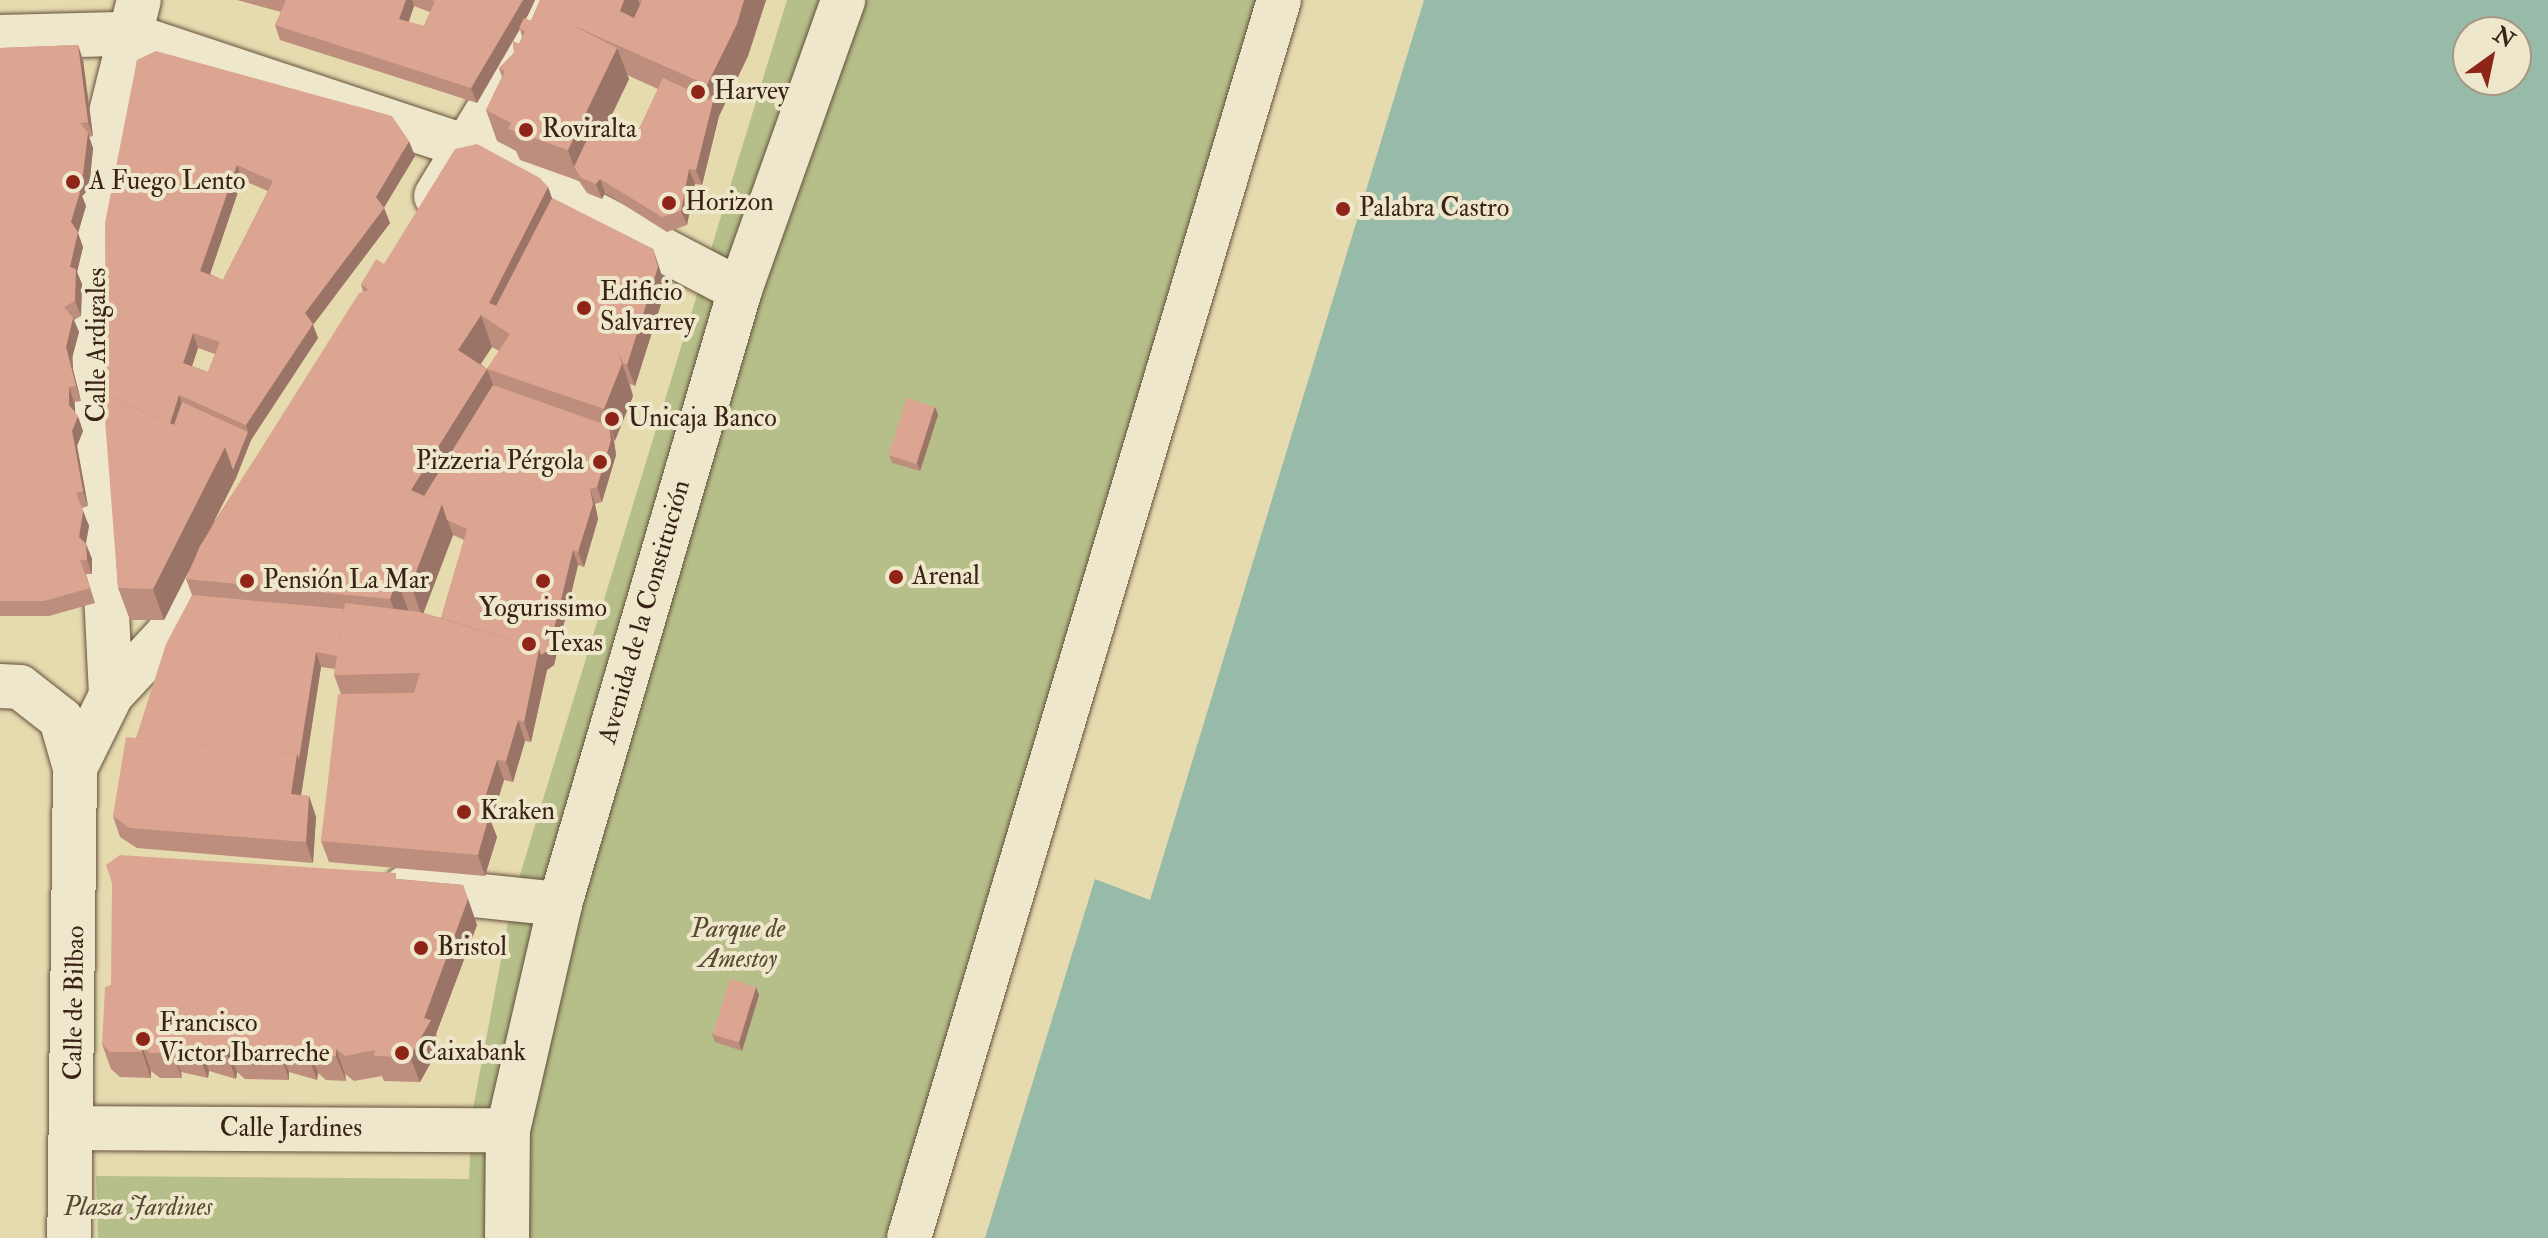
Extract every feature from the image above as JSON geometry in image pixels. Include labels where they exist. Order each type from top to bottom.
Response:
[{"type":"street","points":[[410,239],[555,0]]},
{"type":"street","name":"Avenida de la Constitución","points":[[507,1238],[508,1130],[560,904],[740,290],[843,0]]},
{"type":"street","points":[[909,1238],[1279,0]]},
{"type":"street","points":[[0,37],[133,17],[466,147],[740,290]]},
{"type":"street","name":"Calle Ardigales","points":[[111,695],[94,347],[103,145],[133,17]]},
{"type":"street","points":[[75,768],[111,695],[167,635],[249,502]]},
{"type":"street","points":[[0,686],[20,687],[61,719],[75,768]]},
{"type":"street","name":"Calle de Bilbao","points":[[69,1238],[73,1128],[75,768]]},
{"type":"street","points":[[76,857],[124,861]]},
{"type":"street","points":[[360,883],[560,904]]},
{"type":"street","name":"Calle Jardines","points":[[73,1128],[508,1130]]},
{"type":"green space","name":"Parque de Amestoy","points":[[787,0],[1263,0],[888,1238],[98,1238],[96,1176],[469,1179],[472,1114],[512,901]]},
{"type":"shaded area","points":[[1424,0],[2548,0],[2548,1238],[985,1238],[1095,879],[1150,900]]},
{"type":"building","points":[[286,0],[406,0],[399,19],[424,26],[435,1],[431,0],[523,0],[471,88],[275,25]]},
{"type":"building","points":[[540,0],[624,0],[620,11],[634,18],[642,0],[744,0],[737,24],[707,85],[570,24],[617,48],[568,150],[508,129],[511,123],[486,110],[505,71],[499,68],[514,53],[513,41],[519,44],[525,31],[519,28],[524,18],[531,21]]},
{"type":"building","points":[[78,45],[88,122],[80,123],[88,133],[83,175],[73,186],[80,192],[71,222],[78,232],[70,267],[76,269],[75,301],[64,307],[73,318],[66,347],[76,386],[69,387],[69,405],[78,416],[72,431],[83,491],[76,493],[83,511],[79,537],[86,544],[87,560],[80,560],[90,588],[44,601],[0,601],[0,48]]},
{"type":"building","points":[[156,51],[392,116],[409,141],[376,197],[384,208],[305,313],[313,324],[246,425],[179,395],[170,423],[106,395],[105,223],[137,60]],"holes":[[[237,165],[273,181],[223,280],[200,271]],[[193,333],[220,342],[208,372],[183,363]]]},
{"type":"building","points":[[663,78],[713,101],[696,170],[689,169],[681,211],[662,217],[600,179],[596,184],[581,178],[574,167],[593,127],[633,142]]},
{"type":"building","points":[[477,144],[540,178],[548,187],[489,303],[619,353],[622,364],[604,409],[487,369],[411,490],[442,504],[411,585],[397,579],[390,599],[186,579],[200,546],[359,293],[369,290],[361,284],[376,259],[384,264],[455,149]],"holes":[[[481,315],[510,334],[487,369],[458,350]]]},
{"type":"building","name":"Edificio Salvarrey","points":[[552,198],[653,249],[658,267],[627,365],[619,353],[496,306]]},
{"type":"building","points":[[493,385],[609,426],[611,440],[597,487],[590,489],[593,504],[578,552],[573,550],[549,650],[541,655],[539,649],[441,618],[467,529],[447,520],[442,504],[424,496]]},
{"type":"building","points":[[103,394],[225,447],[153,589],[118,588]]},
{"type":"building","points":[[907,398],[935,407],[916,464],[888,455]]},
{"type":"building","points":[[182,402],[248,432],[233,470],[225,447],[174,425]]},
{"type":"building","points":[[192,595],[344,609],[337,656],[316,652],[299,759],[297,754],[136,738],[166,644]]},
{"type":"building","points":[[345,603],[420,612],[539,649],[524,722],[518,720],[506,761],[497,760],[480,813],[489,816],[478,855],[321,841],[338,694],[414,693],[420,673],[334,675]]},
{"type":"building","points":[[126,737],[297,754],[291,794],[309,796],[306,842],[129,828],[113,816]]},
{"type":"building","points":[[120,855],[396,873],[396,879],[463,885],[468,899],[424,1018],[431,1020],[410,1057],[374,1056],[375,1050],[345,1056],[336,1049],[336,1056],[316,1055],[308,1048],[308,1055],[280,1047],[280,1054],[235,1054],[228,1046],[226,1053],[200,1046],[198,1053],[171,1047],[172,1053],[150,1053],[142,1046],[142,1052],[110,1052],[102,1044],[105,987],[111,985],[112,883],[106,865]]},
{"type":"building","points":[[730,979],[756,987],[739,1042],[713,1034]]},
{"type":"place","name":"Harvey","points":[[698,92]]},
{"type":"place","name":"Roviralta","points":[[526,130]]},
{"type":"place","name":"A Fuego Lento","points":[[73,182]]},
{"type":"place","name":"Horizon","points":[[669,203]]},
{"type":"place","name":"Palabra Castro","points":[[1343,209]]},
{"type":"place","name":"Edificio Salvarrey","points":[[584,308]]},
{"type":"place","name":"Unicaja Banco","points":[[612,419]]},
{"type":"place","name":"Pizzeria Pérgola","points":[[600,462]]},
{"type":"place","name":"Arenal","points":[[896,577]]},
{"type":"place","name":"Pensión La Mar","points":[[247,581]]},
{"type":"place","name":"Yogurissimo","points":[[543,581]]},
{"type":"place","name":"Texas","points":[[529,644]]},
{"type":"place","name":"Kraken","points":[[464,812]]},
{"type":"place","name":"Bristol","points":[[421,948]]},
{"type":"place","name":"Francisco Victor Ibarreche","points":[[143,1039]]},
{"type":"place","name":"Caixabank","points":[[402,1053]]},
{"type":"park label","name":"Plaza Jardines","points":[[138,1208]]}]
